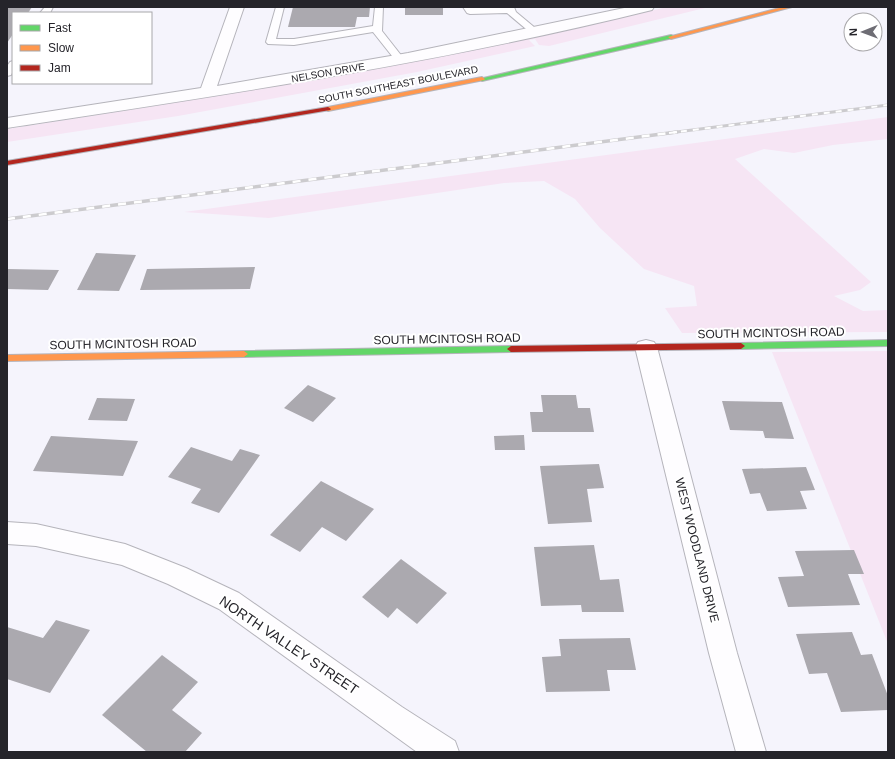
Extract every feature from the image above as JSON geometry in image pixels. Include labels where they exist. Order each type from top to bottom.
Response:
[{"type":"main road","name":"SOUTH SOUTHEAST BOULEVARD","points":[[7,163],[202,131],[474,81],[649,43],[788,7]]},
{"type":"main road","name":"SOUTH MCINTOSH ROAD","points":[[7,358],[888,343]]},
{"type":"street","points":[[207,93],[237,7]]},
{"type":"street","name":"NELSON DRIVE","points":[[7,123],[207,93],[399,59],[535,32],[647,7]]},
{"type":"street","name":"WEST WOODLAND DRIVE","points":[[646,347],[723,653],[751,752]]},
{"type":"street","name":"NORTH VALLEY STREET","points":[[7,533],[36,535],[124,555],[177,576],[229,601],[368,699],[390,717],[444,752]]},
{"type":"lane","points":[[280,7],[271,42],[294,42],[378,28]]},
{"type":"lane","points":[[379,7],[378,31],[399,59]]},
{"type":"lane","points":[[467,7],[470,11],[510,9],[535,32]]},
{"type":"shaded area","points":[[667,7],[709,7],[549,46],[539,45],[535,39],[529,40],[535,46],[417,72],[178,116],[7,142],[7,129],[338,75],[503,43]]},
{"type":"shaded area","points":[[888,117],[888,139],[833,145],[794,153],[764,149],[735,159],[871,282],[860,290],[834,296],[863,311],[888,310],[888,332],[682,333],[665,308],[697,306],[694,286],[644,269],[600,228],[575,199],[544,181],[504,183],[269,218],[184,212]]},
{"type":"shaded area","points":[[888,351],[888,644],[772,352]]},
{"type":"building","points":[[7,7],[32,7],[29,12],[12,12],[12,36],[7,43]]},
{"type":"building","points":[[293,7],[370,7],[369,17],[357,17],[355,27],[288,27]]},
{"type":"building","points":[[405,7],[443,7],[443,15],[405,15]]},
{"type":"building","points":[[96,253],[136,255],[119,291],[77,290]]},
{"type":"building","points":[[255,267],[250,289],[140,290],[147,269]]},
{"type":"building","points":[[7,269],[59,270],[48,290],[7,289]]},
{"type":"building","points":[[308,385],[336,398],[313,422],[284,408]]},
{"type":"building","points":[[541,395],[576,395],[578,408],[590,408],[594,432],[532,432],[530,412],[543,412]]},
{"type":"building","points":[[97,398],[135,399],[127,421],[88,420]]},
{"type":"building","points":[[722,401],[782,402],[794,439],[765,438],[763,431],[730,430]]},
{"type":"building","points":[[524,435],[525,450],[495,450],[494,436]]},
{"type":"building","points":[[51,436],[138,441],[123,476],[33,471]]},
{"type":"building","points":[[191,447],[232,461],[240,449],[260,455],[219,513],[191,503],[201,489],[168,477]]},
{"type":"building","points":[[599,464],[604,488],[587,489],[592,522],[548,524],[540,466]]},
{"type":"building","points":[[806,467],[815,490],[800,491],[807,509],[767,511],[760,493],[750,494],[742,469]]},
{"type":"building","points":[[321,481],[374,509],[346,541],[322,527],[300,552],[270,535]]},
{"type":"building","points":[[594,545],[600,580],[619,579],[624,612],[582,612],[581,605],[541,606],[534,547]]},
{"type":"building","points":[[854,550],[864,574],[848,574],[860,605],[788,607],[778,577],[804,576],[795,551]]},
{"type":"building","points":[[401,559],[447,593],[417,624],[397,608],[388,618],[362,597]]},
{"type":"building","points":[[56,620],[90,630],[50,693],[7,679],[7,627],[43,638]]},
{"type":"building","points":[[852,632],[861,655],[872,654],[888,696],[888,710],[841,712],[827,673],[809,674],[796,634]]},
{"type":"building","points":[[630,638],[636,670],[607,670],[610,691],[546,692],[542,657],[561,656],[559,639]]},
{"type":"building","points":[[162,655],[198,682],[172,710],[202,733],[185,752],[147,752],[102,715]]},
{"type":"railway","points":[[669,133],[888,105]]},
{"type":"railway","points":[[7,219],[677,132]]},
{"type":"traffic: fast","points":[[482,79],[671,37]]},
{"type":"traffic: fast","points":[[741,346],[888,343]]},
{"type":"traffic: fast","points":[[244,354],[511,349]]},
{"type":"traffic: slow","points":[[671,37],[789,7]]},
{"type":"traffic: slow","points":[[328,109],[482,79]]},
{"type":"traffic: slow","points":[[7,358],[244,354]]},
{"type":"traffic: jam","points":[[7,163],[328,109]]},
{"type":"traffic: jam","points":[[511,349],[741,346]]}]
